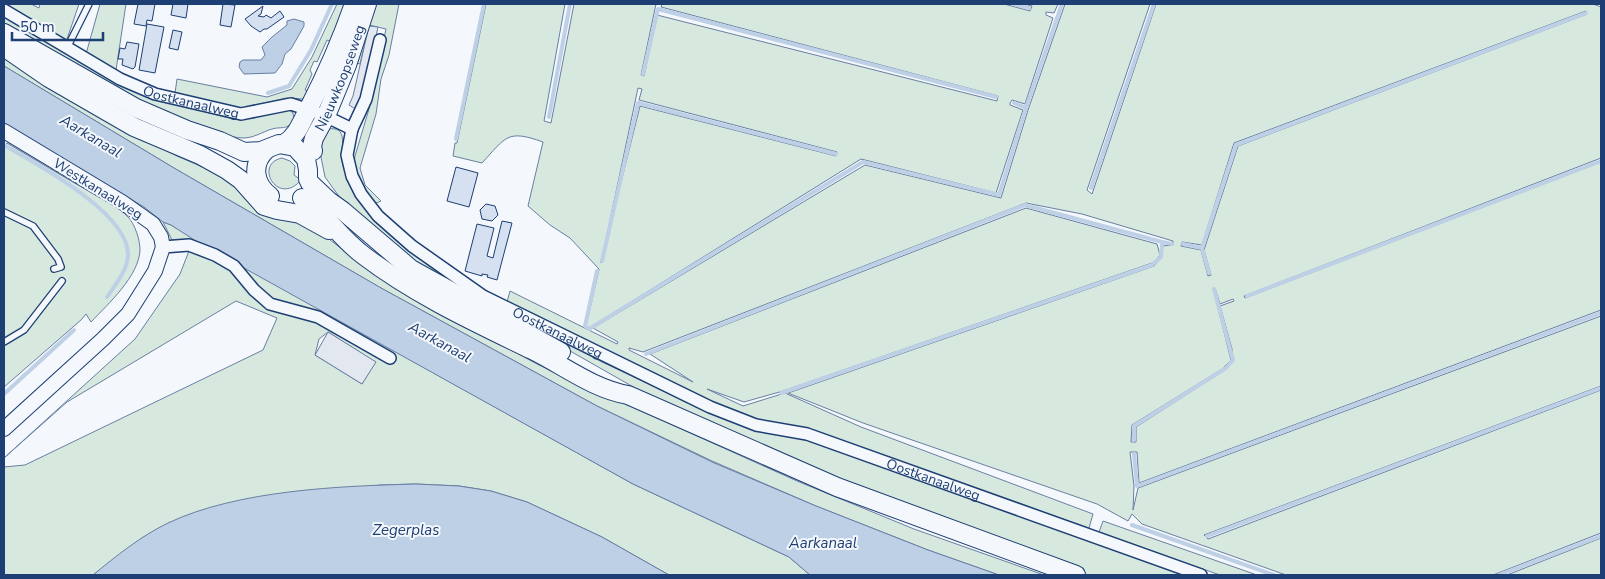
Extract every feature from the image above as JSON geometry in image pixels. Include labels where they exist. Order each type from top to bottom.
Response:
[{"type":"main road","name":"Nieuwkoopseweg","points":[[289,140],[320,89],[342,39],[354,4]]},
{"type":"main road","name":"Nieuwkoopseweg","points":[[313,151],[314,138],[326,116],[357,38],[368,4]]},
{"type":"main road","name":"Oostkanaalweg","points":[[4,33],[136,108],[187,130],[220,141],[265,144]]},
{"type":"main road","points":[[4,47],[49,78],[134,127],[200,155],[237,176],[264,206],[300,214],[347,241]]},
{"type":"main road","points":[[289,140],[305,142],[313,151],[318,166],[311,187],[284,202],[272,198],[259,185],[256,174],[258,160],[265,144],[279,134],[289,140],[303,154],[308,164],[308,179],[311,187],[314,206],[347,241]]},
{"type":"main road","points":[[200,155],[243,166],[256,174]]},
{"type":"main road","name":"Oostkanaalweg","points":[[311,187],[343,211],[411,269],[620,385],[628,395]]},
{"type":"main road","name":"Oostkanaalweg","points":[[347,241],[375,264],[418,291],[497,334],[612,392],[628,395],[837,487],[1076,575]]},
{"type":"street","name":"Oostkanaalweg","points":[[4,10],[120,79],[156,94],[242,114],[254,113],[285,104],[294,104],[326,116],[352,130],[348,155],[349,168],[356,185],[378,216],[412,246],[483,296],[710,407],[756,425],[807,434],[1201,575]]},
{"type":"street","name":"Nieuwkoopseweg","points":[[352,130],[366,99],[380,40]]},
{"type":"street","name":"Westkanaalweg","points":[[4,131],[130,207],[153,224],[161,237],[163,247]]},
{"type":"street","points":[[4,429],[128,314],[155,271],[163,247],[189,245],[214,255],[234,266],[254,290],[270,304],[318,317],[390,358]]},
{"type":"lane","points":[[67,48],[89,4]]},
{"type":"lane","points":[[4,212],[33,226],[58,258],[61,268],[54,269]]},
{"type":"lane","points":[[4,342],[24,330],[62,280]]},
{"type":"shaded area","points":[[4,4],[31,4],[39,8],[40,4],[79,4],[66,42]]},
{"type":"shaded area","points":[[100,4],[126,4],[116,70],[86,54]]},
{"type":"shaded area","points":[[337,4],[351,4],[332,42],[327,40],[317,62],[314,61],[310,70],[312,74],[305,90],[310,92],[304,99],[286,98],[239,109],[175,93],[177,79],[267,97],[292,89],[312,57]]},
{"type":"shaded area","points":[[371,4],[399,4],[389,55],[381,79],[376,114],[360,168],[365,185],[381,201],[374,204],[358,179],[354,163],[369,109],[386,29],[369,25],[360,64],[356,63]]},
{"type":"shaded area","points":[[486,4],[565,4],[544,121],[551,123],[574,4],[656,4],[641,75],[644,76],[657,15],[997,101],[998,96],[661,7],[662,4],[1004,4],[1030,11],[1032,6],[1023,4],[1058,4],[1054,13],[1046,12],[1046,15],[1053,18],[1025,104],[1012,100],[1010,103],[1010,105],[1023,110],[996,193],[861,159],[589,328],[586,326],[599,269],[570,238],[550,225],[528,206],[543,142],[522,136],[508,138],[482,163],[453,156],[455,143],[457,143]],"holes":[[[638,88],[642,89],[639,100],[837,152],[836,156],[640,106],[601,263]]]},
{"type":"shaded area","points":[[1065,4],[1150,4],[1087,190],[1092,194],[1156,4],[1593,4],[1601,7],[1601,158],[1244,296],[1245,298],[1601,162],[1601,310],[1139,483],[1137,452],[1130,452],[1134,486],[1133,510],[1138,488],[1601,316],[1601,386],[1204,535],[1208,539],[1601,390],[1601,533],[1493,575],[1286,575],[1142,524],[1132,514],[1128,521],[1097,504],[863,423],[788,393],[1154,266],[1162,256],[1161,246],[1173,245],[1173,241],[1082,214],[1026,203],[643,352],[629,348],[629,350],[693,382],[650,354],[1026,208],[1157,244],[1160,255],[1152,263],[783,391],[744,402],[707,389],[743,406],[785,393],[861,427],[1093,514],[1089,528],[941,476],[724,409],[507,302],[510,291],[617,344],[618,342],[593,328],[865,165],[1001,198],[1028,110]],"holes":[[[1586,11],[1587,14],[1238,146],[1204,250],[1211,275],[1208,276],[1201,250],[1181,246],[1182,242],[1202,245],[1234,143]],[[1213,288],[1215,288],[1220,304],[1233,299],[1234,301],[1220,306],[1232,349],[1233,360],[1223,371],[1136,427],[1136,442],[1131,442],[1132,425],[1222,369],[1231,360]]]},
{"type":"shaded area","points":[[4,14],[127,88],[172,103],[229,118],[252,118],[288,109],[293,113],[294,119],[287,127],[272,129],[251,137],[232,137],[159,109],[108,84],[28,35],[4,23]]},
{"type":"shaded area","points":[[369,26],[378,27],[362,99],[357,110],[349,105],[353,96]]},
{"type":"shaded area","points":[[4,52],[115,124],[177,156],[214,172],[325,236],[372,272],[539,365],[797,481],[914,529],[1044,575],[999,575],[928,550],[816,506],[712,461],[597,406],[381,288],[174,168],[4,66]]},
{"type":"shaded area","points":[[328,129],[338,130],[341,133],[343,141],[342,159],[346,174],[415,254],[429,266],[474,294],[419,264],[380,234],[338,195],[325,177],[319,147]]},
{"type":"shaded area","points":[[7,143],[120,210],[128,217],[135,228],[140,250],[138,260],[129,279],[91,322],[86,314],[4,387],[4,147]]},
{"type":"shaded area","points":[[282,158],[290,161],[295,166],[294,175],[301,180],[292,187],[284,189],[277,186],[269,175],[270,168],[274,162]]},
{"type":"shaded area","points":[[163,222],[633,484],[789,557],[810,575],[669,575],[602,537],[527,502],[491,491],[459,486],[416,484],[380,485],[195,513],[169,523],[142,538],[93,575],[4,575],[4,467],[25,465],[263,350],[277,318],[236,301],[67,402],[4,458],[135,339],[180,274],[189,251],[186,241],[172,240]],"holes":[[[328,332],[375,362],[362,384],[315,355],[319,339]]]},
{"type":"shaded area","points":[[521,323],[529,323],[602,362],[709,412],[765,431],[806,440],[1018,514],[1182,575],[1084,575],[951,527],[672,409]]},
{"type":"shaded area","points":[[328,332],[376,362],[362,384],[315,355]]},
{"type":"shaded area","points":[[1103,521],[1257,575],[1220,575],[1099,532]]},
{"type":"shaded area","points":[[1601,538],[1601,575],[1507,575]]},
{"type":"water","points":[[294,19],[304,22],[304,26],[275,73],[244,74],[239,67],[240,62],[243,60],[261,60],[265,55],[262,47],[287,25],[287,21]]},
{"type":"water","name":"Aarkanaal","points":[[4,66],[174,168],[381,288],[597,406],[712,462],[816,506],[928,550],[999,575],[810,575],[789,557],[633,484],[199,243],[163,222],[144,207],[4,124]]},
{"type":"water","name":"Zegerplas","points":[[416,484],[459,486],[491,491],[527,502],[602,537],[669,575],[93,575],[129,547],[158,528],[196,512],[226,503],[290,492],[355,486]]},
{"type":"building","points":[[138,4],[155,4],[152,21],[147,20],[146,26],[134,24]]},
{"type":"building","points":[[173,4],[188,4],[186,18],[171,15]]},
{"type":"building","points":[[223,4],[235,5],[231,27],[220,25]]},
{"type":"building","points":[[263,6],[261,14],[258,16],[264,17],[266,15],[271,18],[280,11],[284,17],[260,32],[245,19]]},
{"type":"building","points":[[147,24],[164,27],[155,73],[139,70]]},
{"type":"building","points":[[173,30],[182,32],[178,50],[169,48]]},
{"type":"building","points":[[127,42],[139,44],[133,69],[122,65],[123,59],[118,59],[120,48],[125,49]]},
{"type":"building","points":[[456,167],[478,173],[469,207],[447,201]]},
{"type":"building","points":[[486,204],[495,206],[498,215],[492,221],[482,219],[480,210]]},
{"type":"building","points":[[502,221],[512,223],[497,280],[487,277],[488,275],[482,274],[482,276],[465,271],[477,224],[494,228],[487,256],[493,258]]},
{"type":"waterway","points":[[268,93],[289,86],[311,50],[332,4]]},
{"type":"waterway","points":[[456,139],[484,4]]},
{"type":"waterway","points":[[549,117],[570,4]]},
{"type":"waterway","points":[[1014,4],[1029,8]]},
{"type":"waterway","points":[[597,271],[585,326],[589,329],[863,162],[999,195],[1026,108],[1062,4]]},
{"type":"waterway","points":[[1091,188],[1154,4]]},
{"type":"waterway","points":[[643,74],[658,9],[996,97]]},
{"type":"waterway","points":[[1209,273],[1202,248],[1236,145],[1586,13]]},
{"type":"waterway","points":[[602,261],[638,103],[836,154]]},
{"type":"waterway","points":[[1014,103],[1026,108]]},
{"type":"waterway","points":[[4,145],[58,177],[98,207],[114,223],[125,240],[128,256],[123,272],[107,297]]},
{"type":"waterway","points":[[1247,296],[1601,161]]},
{"type":"waterway","points":[[646,354],[1025,205],[1162,242],[1161,257],[1152,265],[781,393]]},
{"type":"waterway","points":[[1162,242],[1172,244]]},
{"type":"waterway","points":[[1183,244],[1202,248]]},
{"type":"waterway","points":[[1134,440],[1134,426],[1226,368],[1233,360],[1214,289]]},
{"type":"waterway","points":[[1134,454],[1137,486],[1601,313]]},
{"type":"waterway","points":[[4,394],[74,330]]},
{"type":"waterway","points":[[1207,536],[1601,388]]},
{"type":"waterway","points":[[1132,525],[1274,575]]},
{"type":"waterway","points":[[1499,575],[1601,536]]}]
